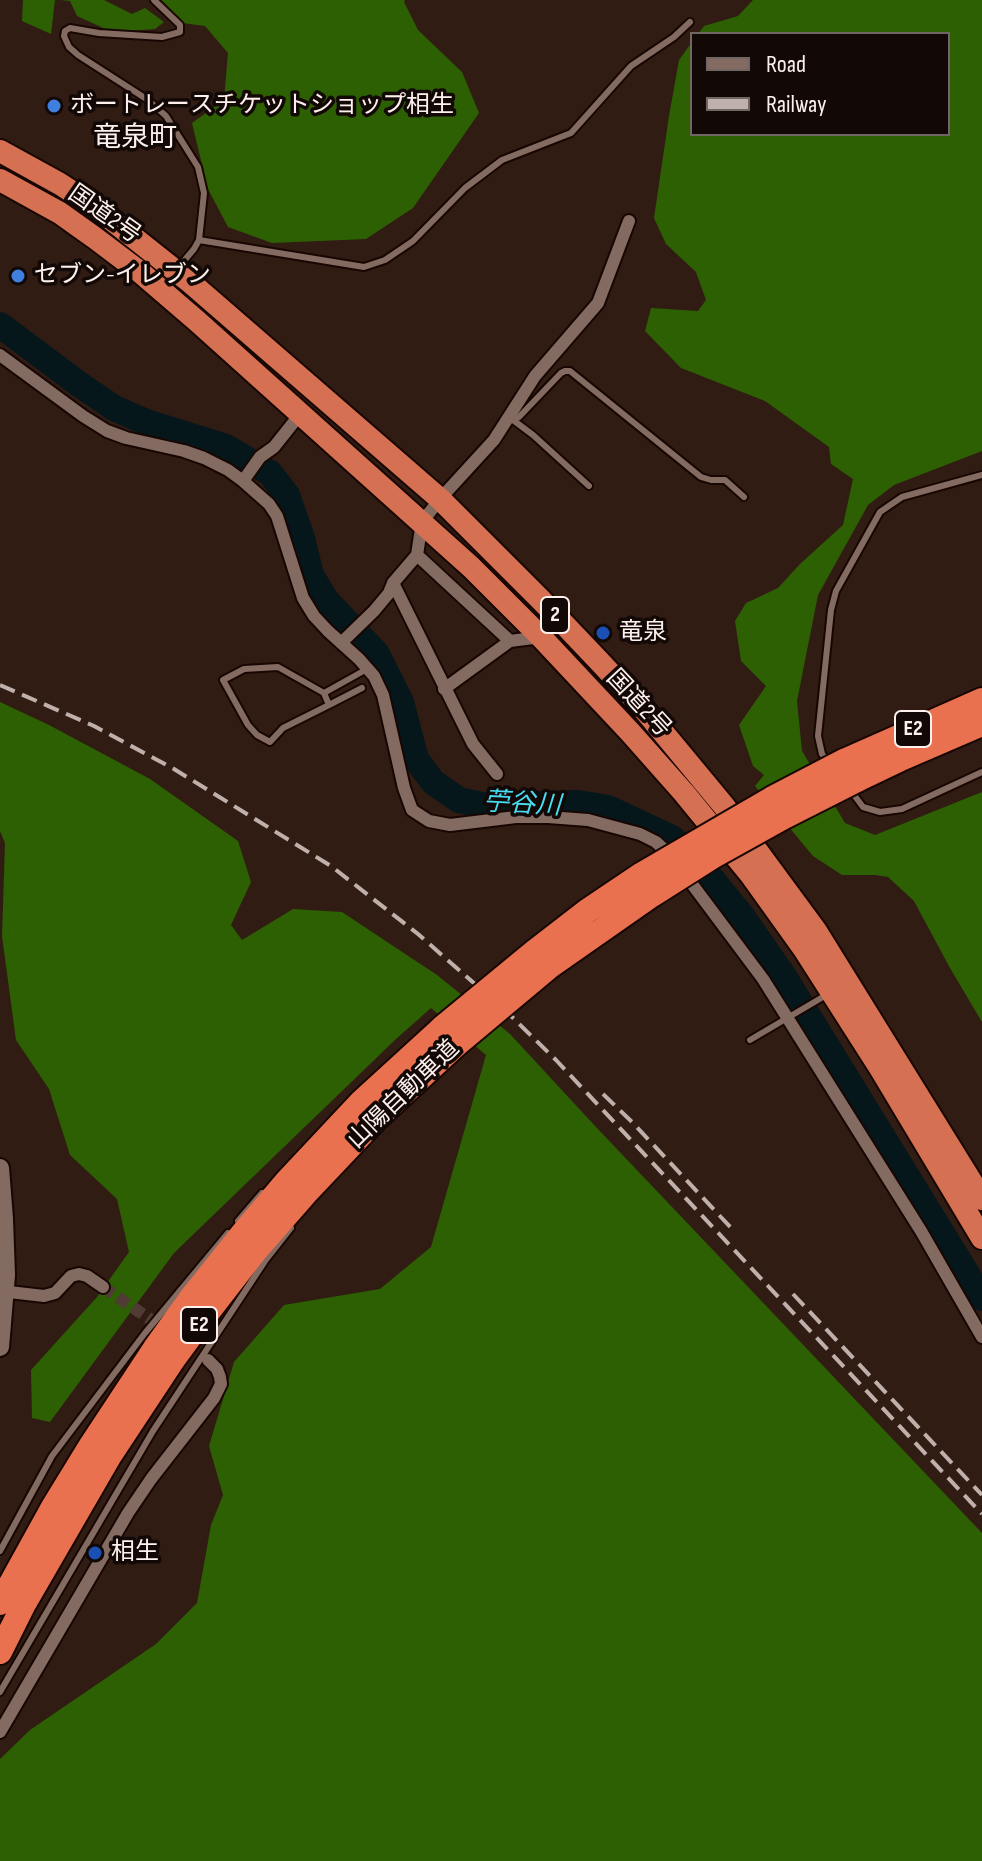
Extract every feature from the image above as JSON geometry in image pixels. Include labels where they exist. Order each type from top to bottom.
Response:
[{"type":"highway","name":"国道2号","points":[[0,151],[94,206],[175,270],[440,499],[642,707],[724,806],[816,931],[982,1199]]},
{"type":"highway","name":"国道2号","points":[[0,180],[60,213],[140,272],[197,321],[471,567],[630,732],[751,875],[804,949],[822,997],[926,1143],[982,1238]]},
{"type":"highway","name":"山陽自動車道","points":[[0,1603],[53,1507],[155,1348],[286,1182],[370,1110],[450,1035],[652,895],[772,823],[851,770],[982,700]]},
{"type":"highway","name":"山陽自動車道","points":[[851,770],[982,724]]},
{"type":"highway","name":"山陽自動車道","points":[[0,1652],[24,1604],[109,1457],[173,1360],[257,1249],[306,1193],[370,1110]]},
{"type":"main road","points":[[0,1168],[4,1219],[0,1347]]},
{"type":"street","points":[[343,641],[389,593],[393,583],[417,555],[422,522],[494,440],[510,420],[535,376],[598,303],[629,221]]},
{"type":"street","points":[[0,355],[107,431],[184,451],[216,464],[245,478],[269,504],[277,516],[303,598],[314,616],[343,641],[374,676],[383,695],[412,810],[429,821],[450,825],[516,817],[588,820],[640,834],[669,853],[790,1017],[982,1337]]},
{"type":"street","points":[[245,478],[301,413]]},
{"type":"street","points":[[417,555],[510,641]]},
{"type":"street","points":[[393,583],[473,744],[497,774]]},
{"type":"street","points":[[444,689],[510,641],[541,637]]},
{"type":"street","points":[[3,1291],[44,1296],[55,1293],[71,1276],[79,1274],[103,1287]]},
{"type":"street","points":[[0,1732],[128,1513],[214,1398],[221,1384],[220,1377],[208,1360]]},
{"type":"lane","points":[[154,0],[180,25],[180,32],[162,37],[70,28],[64,36],[69,47],[78,55],[148,100],[166,116],[198,167],[204,193],[199,240],[175,270]]},
{"type":"lane","points":[[199,240],[364,267],[385,260],[413,241],[465,188],[502,160],[571,133],[631,66],[674,37],[690,22]]},
{"type":"lane","points":[[510,420],[519,417],[561,373],[570,371],[701,477],[725,480],[744,497]]},
{"type":"lane","points":[[510,420],[533,435],[589,486]]},
{"type":"lane","points":[[982,475],[902,497],[880,512],[836,591],[831,610],[818,736],[822,754],[863,807],[880,812],[902,809],[982,772]]},
{"type":"lane","points":[[329,705],[324,693],[278,667],[244,669],[223,680],[248,725],[257,735],[270,742],[283,728],[329,705],[362,688]]},
{"type":"lane","points":[[324,693],[367,669]]},
{"type":"lane","points":[[750,1040],[822,997]]},
{"type":"lane","points":[[276,1180],[370,1110]]},
{"type":"lane","points":[[321,1189],[370,1110]]},
{"type":"lane","points":[[0,1551],[52,1456],[145,1333],[265,1190]]},
{"type":"lane","points":[[0,1692],[153,1431],[257,1273],[293,1225]]},
{"type":"green space","points":[[23,0],[55,0],[51,34],[22,21]]},
{"type":"green space","points":[[61,0],[104,0],[132,14],[145,8],[164,22],[155,29],[112,32],[77,16],[70,1]]},
{"type":"green space","points":[[159,0],[405,0],[418,30],[462,72],[479,113],[413,208],[366,239],[272,243],[228,227],[208,189],[192,123],[224,100],[228,53],[205,26],[175,22]]},
{"type":"green space","points":[[753,0],[982,0],[982,451],[894,485],[868,505],[818,595],[797,701],[802,751],[845,823],[875,835],[982,792],[982,1022],[914,901],[888,877],[842,875],[813,856],[755,786],[764,775],[753,766],[739,725],[766,686],[741,661],[735,621],[746,603],[778,588],[843,525],[853,479],[831,464],[829,447],[765,401],[681,368],[645,331],[651,308],[698,311],[706,300],[696,272],[666,244],[654,218],[679,60],[690,45],[690,136],[950,136],[950,32],[700,32],[704,26],[738,16]]},
{"type":"green space","points":[[0,702],[150,779],[238,841],[251,882],[231,925],[242,940],[293,909],[342,912],[437,975],[510,1034],[982,1533],[982,1861],[0,1861],[0,1759],[30,1730],[156,1644],[197,1603],[211,1525],[223,1495],[209,1446],[234,1362],[284,1305],[380,1289],[431,1247],[486,1055],[431,1008],[174,1253],[50,1422],[32,1418],[31,1370],[97,1297],[129,1252],[117,1199],[70,1155],[49,1089],[16,1040],[2,936],[5,843],[0,831]]},
{"type":"waterway","name":"苧谷川","points":[[0,325],[114,408],[146,422],[226,447],[270,473],[287,495],[311,575],[326,600],[377,654],[401,702],[416,759],[433,782],[459,800],[482,805],[579,803],[608,808],[672,838],[693,856],[742,916],[785,978],[982,1298]]},
{"type":"tunnel","points":[[103,1287],[163,1328]]},
{"type":"railway","points":[[0,685],[94,726],[174,769],[331,866],[418,934],[556,1060],[982,1514]]},
{"type":"railway","points":[[603,1094],[733,1230]]},
{"type":"railway","points":[[793,1294],[982,1495]]},
{"type":"place","name":"ボートレースチケットショップ相生","points":[[54,106]]},
{"type":"place","name":"セブン-イレブン","points":[[18,276]]},
{"type":"place","name":"竜泉","points":[[603,633]]},
{"type":"place","name":"相生","points":[[95,1553]]},
{"type":"district","name":"竜泉町","points":[[135,139]]}]
